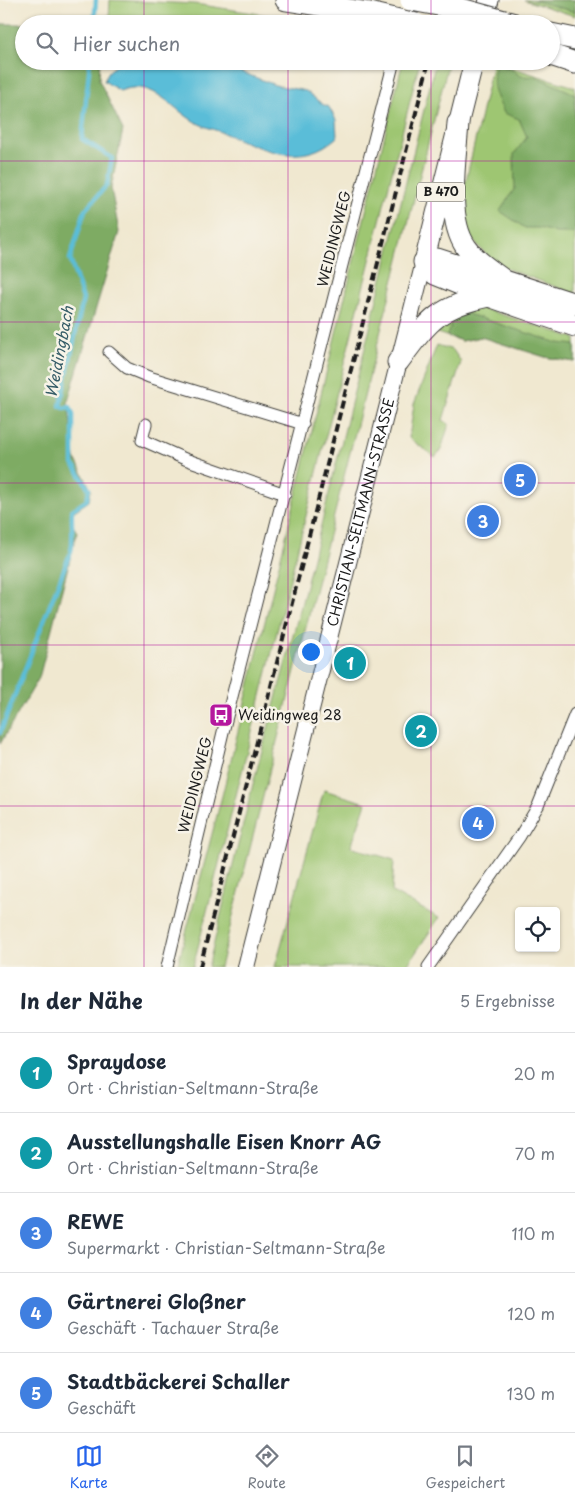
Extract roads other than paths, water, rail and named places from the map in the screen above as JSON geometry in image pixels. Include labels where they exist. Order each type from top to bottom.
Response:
[{"type":"highway","points":[[286,0],[378,15]]},
{"type":"highway","points":[[410,0],[483,15]]},
{"type":"highway","points":[[560,36],[575,39]]},
{"type":"highway","points":[[560,58],[575,63]]},
{"type":"highway","points":[[458,123],[454,210],[458,229],[465,246],[478,260],[506,282]]},
{"type":"highway","points":[[575,304],[437,259],[424,262],[435,274],[488,296],[575,326]]},
{"type":"highway","points":[[398,362],[424,327],[438,314],[455,305],[488,296]]},
{"type":"main road","points":[[485,15],[489,0]]},
{"type":"main road","name":"B 470","points":[[424,262],[472,70]]},
{"type":"main road","name":"CHRISTIAN-SELTMANN-STRASSE","points":[[246,967],[424,262]]},
{"type":"street","points":[[406,15],[410,0]]},
{"type":"street","name":"WEIDINGWEG","points":[[167,967],[392,70]]},
{"type":"street","points":[[109,352],[127,368],[149,377],[303,424]]},
{"type":"street","points":[[146,424],[142,440],[185,458],[284,494]]},
{"type":"street","points":[[428,967],[520,836],[538,806],[575,714]]},
{"type":"water","points":[[236,70],[275,85],[306,91],[322,104],[329,107],[336,120],[337,137],[311,152],[284,154],[270,151],[198,124],[158,94],[149,90],[131,88],[120,91],[104,81],[109,71]]},
{"type":"waterway","name":"Weidingbach","points":[[95,15],[96,0]]},
{"type":"waterway","name":"Weidingbach","points":[[0,733],[71,551],[72,510],[87,500],[89,489],[73,464],[73,414],[70,407],[64,408],[60,406],[83,299],[70,259],[85,210],[107,185],[112,158],[82,139],[89,70]]},
{"type":"railway","points":[[440,15],[444,0]]},
{"type":"railway","points":[[200,967],[427,70]]},
{"type":"place","name":"Stadtbäckerei Schaller","points":[[520,480]]},
{"type":"place","name":"REWE","points":[[483,521]]},
{"type":"place","name":"Spraydose","points":[[350,663]]},
{"type":"place","name":"Weidingweg 28","points":[[221,715]]},
{"type":"place","name":"Ausstellungshalle Eisen Knorr AG","points":[[421,731]]},
{"type":"place","name":"Gärtnerei Gloßner","points":[[478,823]]}]
